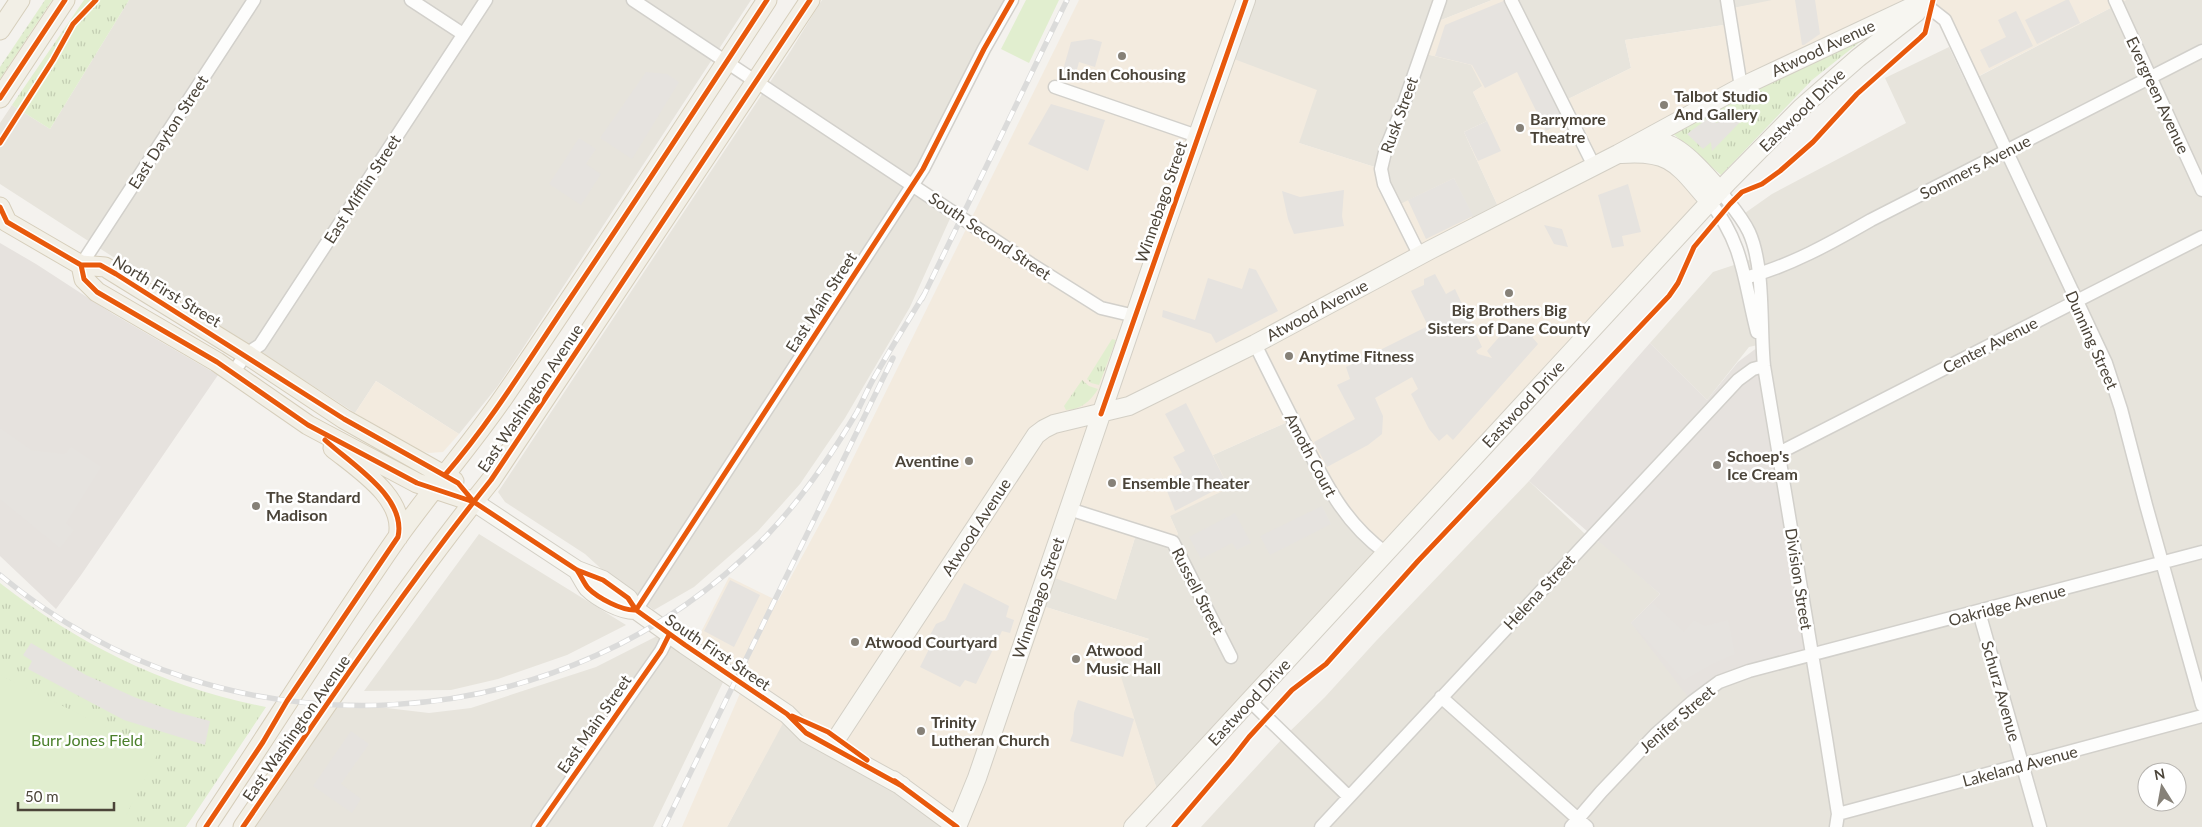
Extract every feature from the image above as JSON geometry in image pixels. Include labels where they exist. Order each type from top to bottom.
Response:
[{"type":"main road","points":[[0,30],[20,0]]},
{"type":"main road","points":[[0,98],[65,0]]},
{"type":"main road","name":"East Washington Avenue","points":[[206,827],[287,701],[398,537],[439,482],[470,445],[504,397],[767,0]]},
{"type":"main road","name":"East Washington Avenue","points":[[243,827],[336,692],[491,480],[810,0]]},
{"type":"main road","points":[[2,218],[81,265],[84,279],[90,286],[141,319],[187,344],[308,425],[363,472],[390,500],[398,516],[398,537]]},
{"type":"main road","name":"North First Street","points":[[81,265],[105,267],[246,354],[439,482]]},
{"type":"main road","points":[[141,319],[152,313],[170,317],[183,315]]},
{"type":"main road","points":[[308,425],[413,481],[439,482]]},
{"type":"main road","name":"South First Street","points":[[439,482],[460,485],[474,502]]},
{"type":"street","name":"East Dayton Street","points":[[81,265],[254,0]]},
{"type":"street","points":[[411,0],[463,34]]},
{"type":"street","name":"East Mifflin Street","points":[[232,373],[246,354],[260,345],[486,0]]},
{"type":"street","name":"South Second Street","points":[[633,0],[1094,304],[1101,308],[1135,316]]},
{"type":"street","name":"East Main Street","points":[[636,610],[922,170],[984,49],[1012,0]]},
{"type":"street","name":"Winnebago Street","points":[[957,827],[976,778],[1197,136],[1246,0]]},
{"type":"street","name":"Rusk Street","points":[[1420,256],[1384,184],[1381,169],[1386,148],[1402,109],[1440,0]]},
{"type":"street","points":[[1512,0],[1594,166]]},
{"type":"street","points":[[1727,0],[1741,87]]},
{"type":"street","name":"Evergreen Avenue","points":[[2115,0],[2202,190]]},
{"type":"street","name":"Atwood Avenue","points":[[833,743],[1036,435],[1044,428],[1129,406],[1255,344],[1741,87],[1858,30],[1927,1]]},
{"type":"street","name":"Dunning Street","points":[[1927,1],[1945,20],[2075,301],[2106,363],[2121,409],[2202,705]]},
{"type":"street","name":"Eastwood Drive","points":[[1134,827],[1715,196],[1801,108],[1927,1]]},
{"type":"street","name":"Sommers Avenue","points":[[1745,278],[1824,247],[1871,220],[2006,150],[2202,51]]},
{"type":"street","points":[[1055,87],[1197,136]]},
{"type":"street","name":"Division Street","points":[[1624,150],[1664,156],[1715,196],[1749,231],[1758,274],[1763,322],[1764,366],[1838,814],[1836,827]]},
{"type":"street","name":"Division Street","points":[[1715,196],[1740,254],[1758,337],[1762,344]]},
{"type":"street","name":"Center Avenue","points":[[1779,453],[2202,238]]},
{"type":"street","name":"Amoth Court","points":[[1255,344],[1285,407],[1339,506],[1359,531],[1386,553]]},
{"type":"street","name":"Helena Street","points":[[1321,827],[1738,380],[1753,369],[1764,366]]},
{"type":"street","name":"South First Street","points":[[474,502],[577,570],[593,592],[621,608],[636,610],[669,635],[787,714],[808,721],[833,743],[902,786],[957,827]]},
{"type":"street","name":"Russell Street","points":[[1069,509],[1173,542],[1231,657]]},
{"type":"street","name":"Oakridge Avenue","points":[[1812,656],[2202,552]]},
{"type":"street","name":"Schurz Avenue","points":[[1979,612],[2040,827]]},
{"type":"street","name":"East Main Street","points":[[538,827],[661,651],[669,635]]},
{"type":"street","name":"Jenifer Street","points":[[1579,824],[1601,792],[1657,733],[1696,698],[1719,682],[1749,671],[1812,656]]},
{"type":"street","points":[[1441,697],[1579,824]]},
{"type":"street","points":[[1250,701],[1349,797]]},
{"type":"street","name":"Lakeland Avenue","points":[[1838,814],[2202,716]]},
{"type":"shaded area","points":[[129,0],[751,0],[497,387],[459,434],[376,381],[355,413],[0,184],[0,123],[12,105],[50,129]]},
{"type":"shaded area","points":[[822,0],[1012,0],[913,184],[953,212],[910,307],[845,418],[800,484],[758,531],[694,587],[654,610],[620,586],[585,554],[505,502],[498,492],[790,52]]},
{"type":"shaded area","points":[[1079,0],[1246,0],[1226,56],[1317,90],[1299,143],[1381,169],[1396,206],[1454,178],[1476,226],[1501,213],[1464,132],[1487,121],[1473,92],[1482,86],[1471,65],[1421,53],[1431,24],[1492,0],[1511,0],[1562,102],[1631,68],[1625,40],[1730,24],[1728,9],[1772,0],[1925,0],[1668,125],[1647,153],[1710,202],[1386,553],[1359,531],[1292,420],[1213,455],[1229,488],[1170,516],[1178,534],[1173,542],[1137,531],[1116,600],[1046,575],[1036,604],[1149,639],[1115,658],[1160,799],[1133,827],[957,827],[828,732],[788,714],[727,827],[682,827],[748,675],[697,640],[729,577],[778,601],[829,507]]},
{"type":"shaded area","points":[[1246,0],[1492,0],[1431,24],[1422,53],[1472,65],[1483,86],[1473,92],[1487,121],[1464,132],[1501,213],[1476,226],[1396,206],[1381,169],[1299,143],[1226,56]]},
{"type":"shaded area","points":[[1506,0],[1565,120],[1546,131],[1517,72],[1485,88],[1472,65],[1435,56],[1445,25]]},
{"type":"shaded area","points":[[1512,0],[1773,1],[1728,9],[1730,24],[1625,40],[1631,68],[1562,102]]},
{"type":"shaded area","points":[[1795,0],[1815,0],[1820,34],[1804,45],[1802,45]]},
{"type":"shaded area","points":[[1930,0],[2126,0],[1973,79]]},
{"type":"shaded area","points":[[2069,0],[2080,23],[2037,44],[2025,20]]},
{"type":"shaded area","points":[[2126,0],[2202,0],[2202,827],[1201,827],[1281,740],[1325,697],[1529,481],[1584,533],[1596,543],[1600,540],[1660,594],[1631,623],[1692,691],[1762,344],[1749,347],[1707,400],[1650,343],[1713,272],[1755,258],[1745,213],[1772,194],[1906,123],[1885,78],[1949,47],[1966,83]]},
{"type":"shaded area","points":[[2016,11],[2033,46],[1989,68],[1980,50],[2006,37],[1998,20]]},
{"type":"shaded area","points":[[1091,39],[1102,42],[1095,67],[1079,62],[1074,80],[1061,77],[1071,42]]},
{"type":"shaded area","points":[[646,72],[667,74],[679,82],[632,159],[600,138]]},
{"type":"shaded area","points":[[1051,104],[1105,120],[1088,171],[1028,144]]},
{"type":"shaded area","points":[[1731,107],[1739,111],[1743,119],[1712,151],[1711,142],[1703,149],[1687,134],[1707,119],[1717,123]]},
{"type":"shaded area","points":[[1487,121],[1501,151],[1478,161],[1464,132]]},
{"type":"shaded area","points":[[579,138],[596,149],[586,164],[601,174],[581,205],[549,184]]},
{"type":"shaded area","points":[[1454,178],[1473,216],[1426,239],[1408,200]]},
{"type":"shaded area","points":[[1628,184],[1641,232],[1622,236],[1624,246],[1612,248],[1598,195]]},
{"type":"shaded area","points":[[1344,190],[1342,216],[1344,226],[1294,234],[1288,219],[1282,191],[1300,197]]},
{"type":"shaded area","points":[[1544,225],[1562,229],[1568,247],[1554,244]]},
{"type":"shaded area","points":[[0,243],[113,314],[218,375],[56,609],[0,556]]},
{"type":"shaded area","points":[[1249,268],[1256,270],[1278,311],[1216,343],[1211,334],[1162,317],[1163,310],[1195,320],[1208,278],[1242,289]]},
{"type":"shaded area","points":[[1435,274],[1446,294],[1455,289],[1482,347],[1476,351],[1478,354],[1492,358],[1487,351],[1506,329],[1514,335],[1522,325],[1527,325],[1531,329],[1533,338],[1538,344],[1453,440],[1447,434],[1439,441],[1429,429],[1411,394],[1418,389],[1412,377],[1375,398],[1383,416],[1382,434],[1368,445],[1327,467],[1314,442],[1355,419],[1337,385],[1350,379],[1346,367],[1428,326],[1411,291],[1424,285],[1424,279]]},
{"type":"shaded area","points":[[1650,343],[1707,400],[1738,362],[1762,344],[1812,656],[1749,671],[1692,702],[1631,623],[1660,594],[1529,481]]},
{"type":"shaded area","points":[[376,381],[459,434],[443,452],[428,453],[419,450],[355,413]]},
{"type":"shaded area","points":[[1186,403],[1227,484],[1175,511],[1165,486],[1170,483],[1168,479],[1182,473],[1173,457],[1185,451],[1165,414]]},
{"type":"shaded area","points":[[1292,420],[1386,553],[1160,799],[1114,658],[1149,639],[1036,604],[1046,574],[1116,599],[1137,531],[1178,534],[1170,516],[1213,455]]},
{"type":"shaded area","points":[[0,428],[31,450],[65,454],[71,447],[101,467],[66,523],[74,530],[60,548],[0,499]]},
{"type":"shaded area","points":[[1322,506],[1331,524],[1270,555],[1260,536]]},
{"type":"shaded area","points":[[1235,513],[1251,543],[1237,550],[1232,543],[1201,559],[1189,537]]},
{"type":"shaded area","points":[[479,534],[626,625],[567,655],[498,679],[451,690],[364,691]]},
{"type":"shaded area","points":[[730,580],[760,595],[734,647],[704,631]]},
{"type":"shaded area","points":[[964,583],[1009,606],[1006,617],[1014,620],[1010,633],[1002,631],[976,684],[965,680],[960,687],[920,667],[929,649],[929,637],[936,624],[945,620]]},
{"type":"shaded area","points":[[1653,603],[1684,632],[1694,620],[1705,626],[1728,620],[1735,654],[1712,664],[1684,680],[1631,623]]},
{"type":"shaded area","points":[[665,632],[727,674],[653,827],[243,827],[328,703],[429,713],[471,708],[596,667]]},
{"type":"shaded area","points":[[31,643],[86,675],[134,697],[176,712],[210,721],[205,745],[124,720],[28,669],[32,661],[23,655]]},
{"type":"shaded area","points":[[1078,700],[1134,719],[1123,757],[1070,741]]},
{"type":"shaded area","points":[[787,714],[957,827],[727,827]]},
{"type":"shaded area","points":[[351,731],[369,744],[341,784],[361,799],[352,813],[313,786]]},
{"type":"green space","points":[[45,0],[52,0],[0,79],[0,67]]},
{"type":"green space","points":[[84,0],[129,0],[50,129],[12,105]]},
{"type":"green space","points":[[1026,0],[1059,0],[1029,63],[1001,49]]},
{"type":"green space","points":[[1875,30],[1812,80],[1721,175],[1671,132]]},
{"type":"green space","points":[[1112,339],[1116,340],[1099,385],[1091,383],[1087,379]]},
{"type":"green space","points":[[1082,380],[1089,386],[1098,389],[1085,404],[1071,410],[1066,410],[1064,406]]},
{"type":"green space","name":"Burr Jones Field","points":[[0,583],[61,626],[126,661],[159,676],[194,688],[229,699],[266,707],[186,827],[0,827]]},
{"type":"green space","points":[[0,675],[158,753],[120,827],[0,827]]},
{"type":"railway","points":[[922,299],[1067,0]]},
{"type":"railway","points":[[0,575],[90,636],[187,678],[289,701],[394,705],[497,689],[596,656],[688,603],[770,532],[806,489],[838,443],[925,293]]},
{"type":"railway","points":[[664,827],[893,358]]},
{"type":"cycle path","points":[[0,98],[65,0]]},
{"type":"cycle path","points":[[0,143],[53,60],[73,24],[96,0]]},
{"type":"cycle path","points":[[445,475],[509,391],[767,0]]},
{"type":"cycle path","points":[[243,827],[395,608],[491,480],[810,0]]},
{"type":"cycle path","points":[[636,610],[923,169],[984,49],[1012,0]]},
{"type":"cycle path","points":[[1101,414],[1246,0]]},
{"type":"cycle path","points":[[1174,827],[1249,737],[1292,690],[1326,664],[1418,561],[1669,296],[1678,283],[1694,247],[1730,204],[1742,192],[1762,184],[1780,171],[1813,142],[1857,94],[1925,33],[1933,0]]},
{"type":"cycle path","points":[[0,207],[7,222],[81,265]]},
{"type":"cycle path","points":[[81,265],[84,279],[97,292],[217,362],[308,425],[417,483],[474,502],[577,570],[603,580],[628,598],[636,610],[787,714],[806,733],[902,786]]},
{"type":"cycle path","points":[[81,265],[100,265],[116,274],[344,419],[458,483],[474,502]]},
{"type":"cycle path","points":[[206,827],[263,742],[287,701],[398,537],[399,522],[394,508],[386,495],[375,482],[325,440]]},
{"type":"cycle path","points":[[577,570],[588,588],[598,596],[617,606],[636,610]]},
{"type":"cycle path","points":[[538,827],[661,651],[669,635]]},
{"type":"cycle path","points":[[792,716],[828,732],[867,760]]},
{"type":"cycle path","points":[[895,781],[957,827]]},
{"type":"place","name":"Linden Cohousing","points":[[1122,56]]},
{"type":"place","name":"Talbot Studio And Gallery","points":[[1664,105]]},
{"type":"place","name":"Barrymore Theatre","points":[[1520,128]]},
{"type":"place","name":"Big Brothers Big Sisters of Dane County","points":[[1509,293]]},
{"type":"place","name":"Anytime Fitness","points":[[1289,356]]},
{"type":"place","name":"Aventine","points":[[969,461]]},
{"type":"place","name":"Schoep's Ice Cream","points":[[1717,465]]},
{"type":"place","name":"Ensemble Theater","points":[[1112,483]]},
{"type":"place","name":"The Standard Madison","points":[[256,506]]},
{"type":"place","name":"Atwood Courtyard","points":[[855,642]]},
{"type":"place","name":"Atwood Music Hall","points":[[1076,659]]},
{"type":"place","name":"Trinity Lutheran Church","points":[[921,731]]}]
